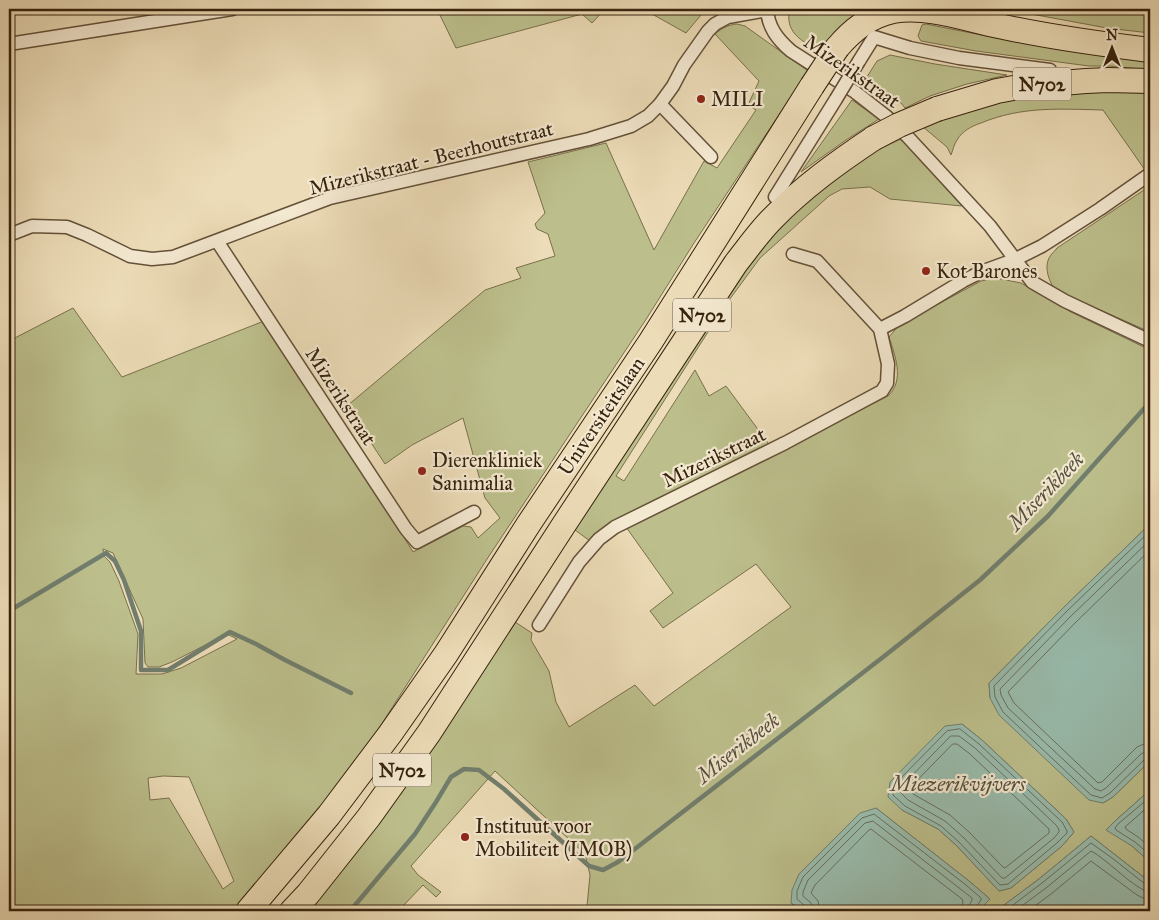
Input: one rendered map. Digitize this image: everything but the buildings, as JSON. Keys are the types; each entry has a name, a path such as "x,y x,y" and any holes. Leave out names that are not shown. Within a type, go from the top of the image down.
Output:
{"highway":[{"name":"N702","path":"906,10 942,14 1050,36 1150,50"},
{"name":"Universiteitslaan","path":"248,911 329,815 390,734 446,654 528,525 651,341 837,48 858,26 874,17 892,11 906,10"},
{"name":"Universiteitslaan","path":"292,911 308,894 369,817 429,733 548,548 736,263 758,234 789,203 831,168 874,138 937,109 970,98 1024,86 1108,80 1150,81"}],"street":[{"path":"9,44 232,9"},
{"name":"Mizerikstraat","path":"660,104 673,86 684,65 715,24 728,17 767,9 769,24 781,43 854,92 894,123 990,226 1032,282 1065,301 1150,341"},
{"path":"775,197 877,32 910,48 959,58 1050,70"},
{"path":"660,104 711,157"},
{"name":"Mizerikstraat - Beerhoutstraat","path":"9,235 32,226 67,228 87,235 130,256 152,259 173,257 330,198 589,139 631,126 648,116 660,104"},
{"path":"880,329 963,281 1042,246 1150,174"},
{"name":"Mizerikstraat","path":"217,241 406,529 417,542 474,512"},
{"name":"Mizerikstraat","path":"539,624 579,562 599,540 615,527 785,443 882,392 887,383 888,364 880,329 817,261 793,254"}],"green space":[{"path":"437,9 605,9 592,23 582,14 456,48"},
{"path":"643,9 706,9 686,33"},
{"path":"790,9 873,9 842,28 827,40 820,50 806,43 792,30 789,24"},
{"path":"1004,9 1150,9 1150,33 1107,28"},
{"path":"734,24 745,26 808,71 489,556 381,725 327,800 251,894 235,911 9,911 9,341 73,308 122,377 264,321 369,481 413,552 463,526 471,527 478,538 500,518 485,498 463,418 412,445 385,464 347,406 485,290 521,278 516,268 555,256 548,234 537,229 535,224 545,213 528,162 606,143 654,250 704,161 717,168 756,110 748,105 759,81 715,34 725,27","holes":["103,549 113,553 143,619 145,663 148,667 159,667 172,662 227,634 237,639 181,668 162,674 136,674 138,634 119,581 110,562 104,556","163,776 189,777 234,881 223,889 169,798 150,800 148,778"]},
{"path":"926,24 1012,41 1150,60 1150,70 1089,66 976,51 921,41 918,36 922,25"},
{"path":"890,55 1007,75 967,84 930,96 905,108 901,103 865,80 877,61"},
{"path":"1150,93 1150,164 1145,170 1103,110 1026,111 996,118 964,131 956,142 951,155 947,147 923,127 1012,99 1045,94"},
{"path":"852,100 879,119 801,172"},
{"path":"901,139 962,206 890,199 870,187 842,189 829,196 760,258 724,307 616,476 624,481 695,370 709,396 726,386 771,447 762,459 888,396 896,383 897,375 896,360 889,337 899,325 981,281 996,278 1021,283 1071,312 1150,350 1150,524 989,683 990,698 1103,803 1113,797 1150,761 1150,790 1115,821 1132,846 1150,862 1150,882 1091,836 1039,879 996,911 978,911 990,899 876,808 791,903 804,911 593,911 587,906 590,875 585,854 495,771 411,866 418,875 441,892 436,897 423,885 401,908 404,911 309,911 390,805 515,622 532,633 531,640 549,671 556,702 569,727 635,685 654,706 791,607 756,564 663,628 650,611 673,593 626,527 590,541 575,530 610,473 765,237 820,186 867,155","holes":["962,724 982,740 1066,819 1074,832 1062,846 1011,888 999,891 956,845 938,829 902,810"]},
{"path":"1150,186 1150,332 1055,290 1049,279 1047,266 1049,258 1057,248"}],"water":[{"name":"Miezerikvijvers","path":"1150,524 1150,761 1113,797 1103,803 1089,800 999,715 990,698 989,683"},
{"name":"Miezerikvijvers","path":"962,724 982,740 1066,819 1074,832 1062,846 1011,888 999,891 956,845 938,829 902,810 888,797 890,782 945,726"},
{"path":"1150,790 1150,862 1132,846 1106,830"},
{"name":"Miezerikvijvers","path":"876,808 990,899 978,911 804,911 791,903 792,890 799,874 860,813"},
{"path":"1091,836 1150,882 1150,911 996,911 1039,879"}],"waterway":[{"name":"Miserikbeek","path":"350,911 415,834 451,777 464,769 479,770 504,789 589,866 603,870 618,862 980,580 1048,516 1150,402"},
{"path":"9,611 106,553 115,561 124,580 141,631 141,670 168,670 230,632 351,693"}],"place":[{"name":"MILI","path":"701,99"},
{"name":"Kot Barones","path":"926,271"},
{"name":"Dierenkliniek Sanimalia","path":"422,471"},
{"name":"Instituut voor Mobiliteit (IMOB)","path":"465,837"}]}
